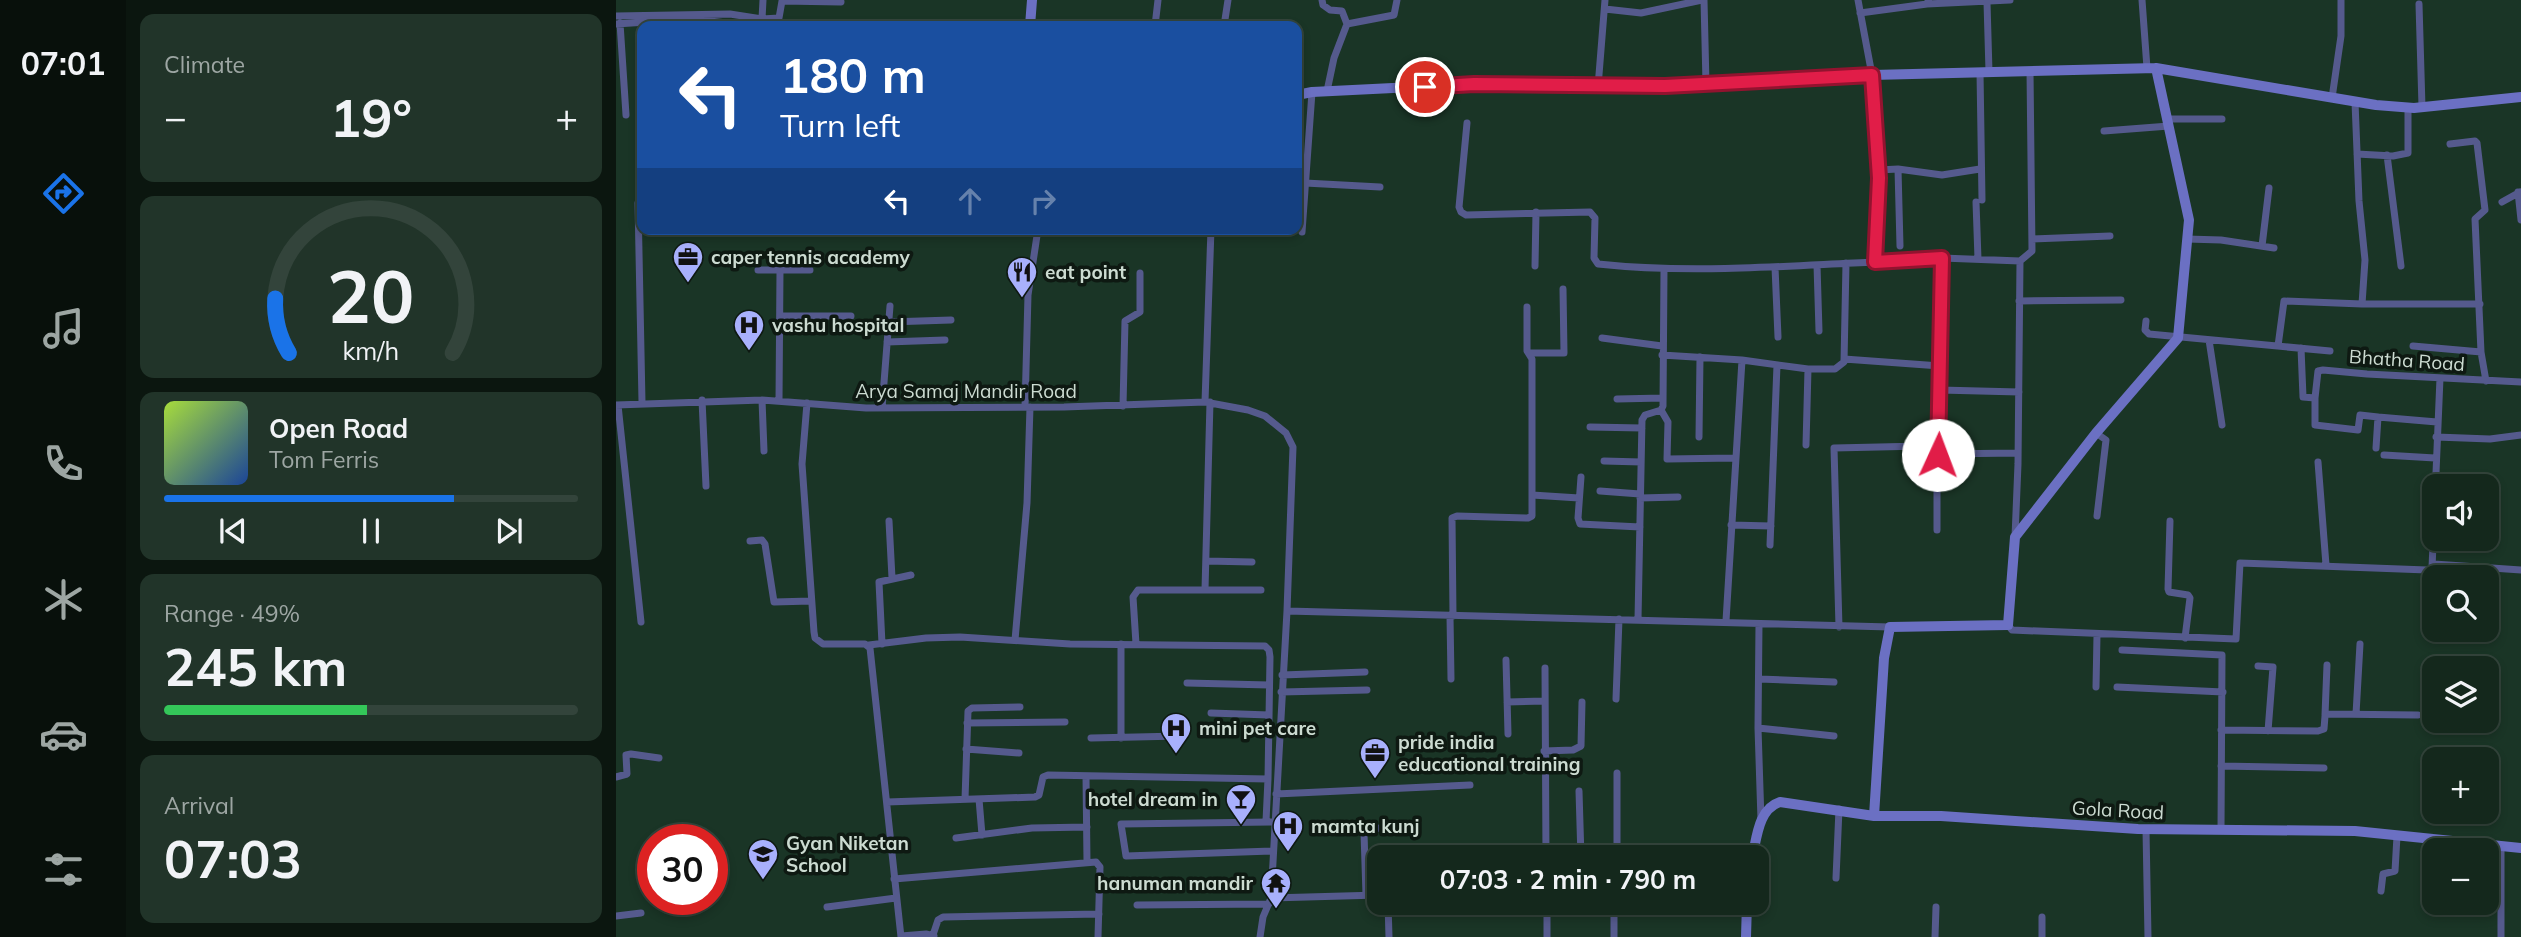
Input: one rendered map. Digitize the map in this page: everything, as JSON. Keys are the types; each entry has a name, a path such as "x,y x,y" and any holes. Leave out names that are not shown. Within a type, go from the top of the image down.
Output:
{"street":[{"path":"762,19 763,0"},
{"path":"1030,21 1032,0"},
{"path":"1156,21 1158,0"},
{"path":"1225,21 1228,0"},
{"path":"1322,0 1322,5 1331,10 1342,11 1347,24 1334,58 1327,91"},
{"path":"1347,24 1394,15 1396,0"},
{"path":"1598,87 1605,4 1641,13 1699,0 1706,84"},
{"path":"1858,0 1872,75 1879,170 1875,262"},
{"path":"1860,13 1928,2 2010,0"},
{"path":"2015,537 2096,433 2178,338 2189,220 2168,123 2152,68 2142,0"},
{"path":"2332,98 2341,36 2341,0"},
{"path":"617,21 730,14 762,19 779,18 782,1 841,2"},
{"path":"1978,259 1987,2"},
{"path":"2419,4 2422,107"},
{"path":"617,21 710,21"},
{"path":"617,21 626,115"},
{"path":"1302,94 1474,84 1598,87 1872,75 2152,68 2408,108 2521,97"},
{"path":"1467,123 1459,207 1461,212 1466,215 1590,212 1595,218 1596,263 1664,270 1942,258 2020,261 2032,251 2030,71"},
{"path":"1302,232 1312,92"},
{"path":"2356,102 2365,260 2362,304"},
{"path":"2357,154 2409,153 2408,108"},
{"path":"2104,131 2222,119"},
{"path":"2450,144 2474,141 2477,143 2485,210 2475,219 2481,352 2486,381"},
{"path":"2388,155 2401,266"},
{"path":"1879,170 1898,169 1942,175 1980,169"},
{"path":"1898,169 1900,246"},
{"path":"1305,183 1380,187"},
{"path":"2262,246 2269,188"},
{"path":"2502,202 2520,192 2521,220"},
{"path":"1535,266 1536,212"},
{"path":"639,235 642,402"},
{"path":"1015,640 1027,503 1027,295 1037,235"},
{"path":"1205,590 1211,235"},
{"path":"2032,239 2110,236"},
{"path":"2187,239 2221,240 2274,248"},
{"path":"1937,530 1942,258"},
{"path":"2020,261 2018,453 2008,625 2012,630 2236,639 2240,564 2427,570 2432,568 2440,377"},
{"path":"1661,355 1742,360 1808,369 1835,369 1844,362 1846,263"},
{"path":"1817,265 1819,331"},
{"path":"1775,267 1778,337"},
{"path":"758,270 810,270"},
{"path":"779,401 780,270"},
{"path":"1664,270 1661,410 1668,422 1667,458 1735,458"},
{"path":"1123,405 1125,321 1140,312 1140,273"},
{"path":"1530,353 1564,353 1563,289"},
{"path":"2019,302 2121,300"},
{"path":"2278,346 2284,301 2480,304"},
{"path":"882,408 890,306"},
{"path":"1451,679 1452,518 1532,516 1527,307"},
{"path":"780,316 851,316"},
{"path":"889,322 951,320"},
{"path":"2146,321 2147,332 2178,338 2330,351"},
{"path":"1602,338 1662,346"},
{"path":"2209,340 2222,425"},
{"path":"887,342 945,341"},
{"path":"2413,346 2481,352"},
{"path":"2301,348 2303,397 2315,398 2315,425 2358,430 2360,415 2437,422"},
{"path":"1699,437 1700,357"},
{"path":"1844,359 1937,367 1941,365"},
{"path":"1726,621 1742,360"},
{"path":"1770,545 1777,365"},
{"path":"1806,445 1808,369"},
{"name":"Bhatha Road","path":"2315,398 2318,373 2321,370 2521,382"},
{"path":"1940,390 2019,392"},
{"path":"1616,399 1663,398"},
{"path":"702,400 706,486"},
{"name":"Arya Samaj Mandir Road","path":"617,405 702,400 762,400 882,408 1207,402 1265,416 1290,438 1293,453 1287,611"},
{"path":"762,400 764,451"},
{"path":"807,403 802,464 811,601 814,632 818,641 833,646 941,638 1070,644 1265,646 1269,650 1268,779 1272,851 1270,901 1263,917 1260,937"},
{"path":"617,405 641,622"},
{"path":"1638,619 1642,428 1644,416 1661,410"},
{"path":"2376,448 2378,417"},
{"path":"1590,428 1642,428"},
{"path":"2096,433 2106,440 2097,516"},
{"path":"2436,437 2490,439 2521,435"},
{"path":"1839,626 1834,448 1923,446"},
{"path":"1938,457 1942,454 2018,453"},
{"path":"2384,455 2435,458"},
{"path":"1604,461 1641,462"},
{"path":"2318,462 2326,565"},
{"path":"1581,477 1578,520 1581,525 1640,527"},
{"path":"1600,491 1678,497"},
{"path":"1532,495 1579,498"},
{"path":"889,521 892,578"},
{"path":"2170,521 2168,589 2169,592 2188,595 2190,598 2185,638"},
{"path":"1731,525 1771,526"},
{"path":"750,541 762,540 765,544 774,602 811,601"},
{"path":"1206,561 1252,562"},
{"path":"2434,564 2521,570"},
{"path":"882,644 879,582 911,575"},
{"path":"1136,644 1133,597 1135,591 1261,590"},
{"path":"1270,822 1276,794 1287,611 1890,627 2008,625"},
{"path":"1616,698 1619,619"},
{"path":"1755,845 1761,821 1759,624"},
{"path":"1874,816 1884,658 1890,627"},
{"path":"2096,687 2097,635"},
{"path":"1121,644 1121,738"},
{"path":"869,645 901,937 934,936 939,920 947,916 1099,914"},
{"path":"2356,714 2360,645"},
{"path":"2122,650 2222,655 2221,830"},
{"path":"1506,660 1508,734"},
{"path":"2221,730 2324,729 2327,665"},
{"path":"2258,666 2273,668 2268,731"},
{"path":"1545,668 1546,845"},
{"path":"1282,675 1365,672"},
{"path":"1759,679 1834,682"},
{"path":"1187,683 1269,685"},
{"path":"2117,687 2223,692"},
{"path":"1281,692 1367,690"},
{"path":"1507,702 1545,701"},
{"path":"1544,751 1580,748 1581,702"},
{"path":"965,799 968,711 972,708 1020,707"},
{"path":"1211,713 1269,715"},
{"path":"2325,715 2418,715"},
{"path":"967,723 1065,722"},
{"path":"1758,727 1834,736"},
{"path":"1091,738 1180,736"},
{"path":"966,749 1018,753"},
{"path":"616,777 626,774 626,755 659,758"},
{"path":"2221,766 2324,768"},
{"path":"1617,773 1617,845"},
{"path":"887,802 1037,796 1044,776 1268,779"},
{"path":"1086,776 1087,862"},
{"path":"1276,794 1470,785"},
{"path":"1579,791 1581,845"},
{"path":"979,799 982,835"},
{"name":"Gola Road","path":"1761,821 1766,810 1780,802 1874,816 1941,816 2146,830 2343,831 2521,848"},
{"path":"1836,878 1839,809"},
{"path":"1270,822 1121,824 1126,856 1272,851"},
{"path":"956,838 1032,828 1087,827"},
{"path":"1137,905 1366,895 1364,833 1369,829 1392,827"},
{"path":"2146,830 2148,937"},
{"path":"2381,891 2384,874 2395,871 2397,836"},
{"path":"2501,846 2501,937"},
{"path":"894,879 1096,862 1100,867 1098,937"},
{"path":"827,907 896,898"},
{"path":"1935,937 1936,907"},
{"path":"616,916 637,913"},
{"path":"1388,915 1389,937"},
{"path":"1547,915 1547,937"},
{"path":"1614,915 1614,937"},
{"path":"1746,937 1747,915"},
{"path":"2042,917 2042,937"}],"place":[{"name":"caper tennis academy","path":"688,284"},
{"name":"eat point","path":"1022,299"},
{"name":"vashu hospital","path":"749,352"},
{"name":"mini pet care","path":"1176,755"},
{"name":"pride india educational training","path":"1375,780"},
{"name":"hotel dream in","path":"1241,826"},
{"name":"mamta kunj","path":"1288,853"},
{"name":"Gyan Niketan School","path":"763,881"},
{"name":"hanuman mandir","path":"1276,910"}],"route":[{"path":"1425,87 1474,84 1665,86 1872,75 1879,178 1875,262 1942,258 1938,455"}]}
